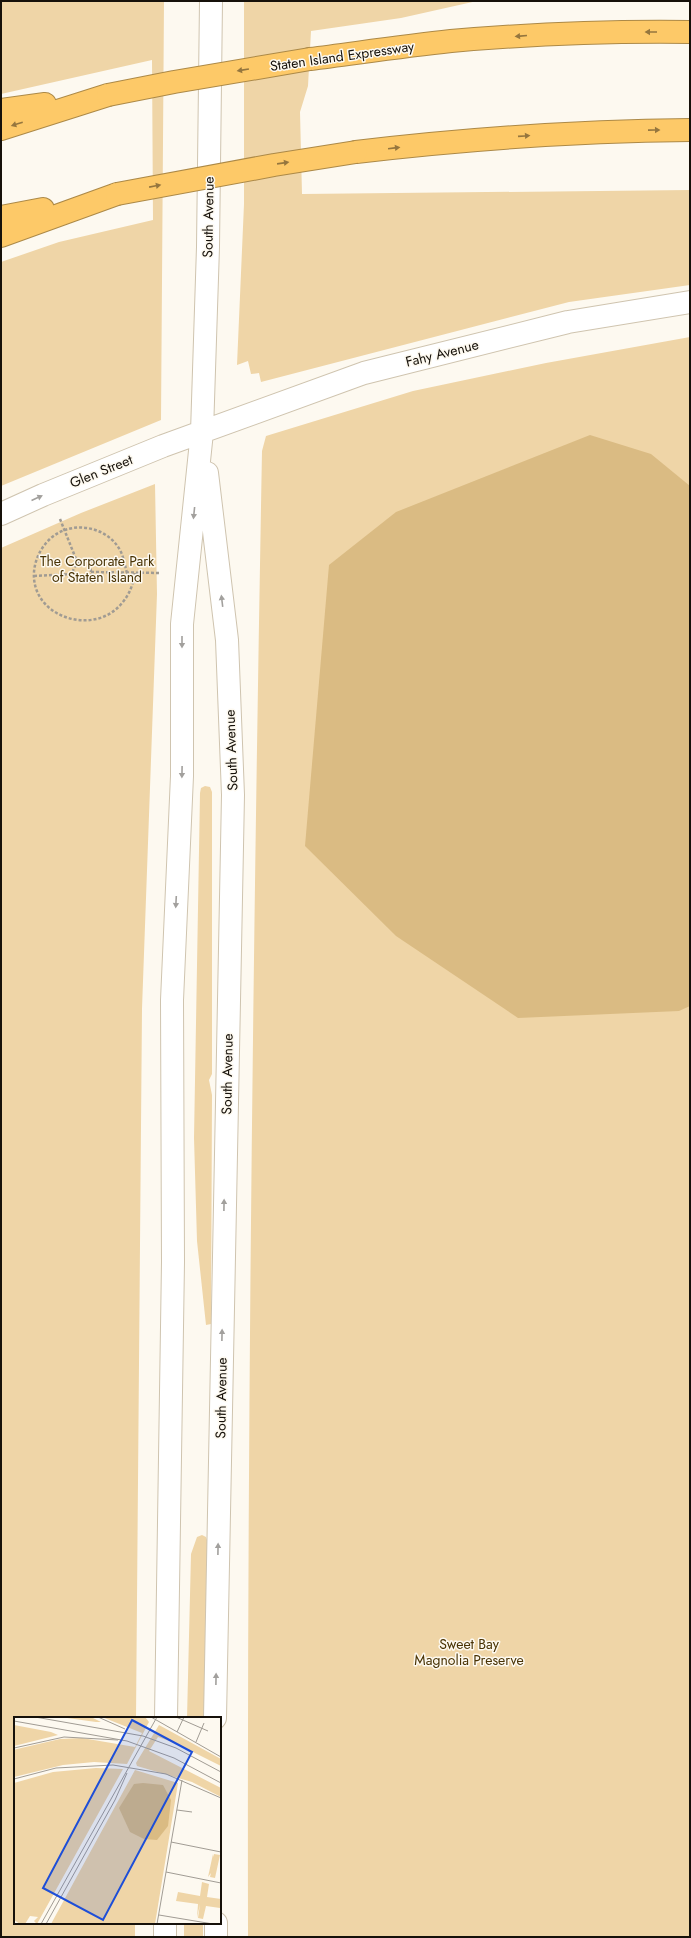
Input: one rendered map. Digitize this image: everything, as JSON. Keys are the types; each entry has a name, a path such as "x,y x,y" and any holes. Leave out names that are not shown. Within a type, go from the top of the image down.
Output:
{"highway":[{"name":"Staten Island Expressway","path":"1,129 108,96 174,82 310,60 451,41 528,35 690,32"},
{"path":"1,110 108,96"},
{"path":"1,217 58,210 117,194 267,166 356,152 424,144 560,133 690,130"},
{"path":"1,236 58,210"}],"street":[{"name":"South Avenue","path":"166,1717 173,1262 172,1000 182,776 182,624 202,432 208,247 211,1"},
{"name":"Fahy Avenue","path":"202,432 364,373 568,322 690,302"},
{"name":"South Avenue","path":"202,432 227,640 233,795 215,1717"},
{"name":"Glen Street","path":"1,514 43,494 202,432"},
{"path":"165,1924 165,1937"},
{"path":"216,1924 216,1937"}],"path":[{"path":"60,519 78,564"},
{"path":"127,573 121,552 112,539 101,531 76,527 64,530 53,537 45,545 35,565 34,576 37,591 44,604 55,613 68,620 83,621 110,614 122,604 129,593 136,573"},
{"path":"78,564 87,564 92,572 89,578 84,581 78,580 73,574 74,568 78,564"},
{"path":"92,572 160,573"},
{"path":"34,576 73,574"}],"green space":[{"path":"1,1 164,1 161,420 1,486 1,262 59,242 153,220 152,60 1,94"},
{"path":"244,1 477,1 401,18 311,31 308,86 300,112 302,194 690,190 690,285 569,302 261,382 259,373 251,374 248,361 237,365 244,204"},
{"name":"Sweet Bay Magnolia Preserve","path":"690,337 690,1937 248,1937 248,1566 253,1008 262,451 266,436 413,391 546,363"},
{"name":"The Corporate Park of Staten Island","path":"155,484 157,594 142,1009 136,1717 14,1717 14,1924 135,1924 135,1937 1,1937 1,548 81,513"},
{"path":"205,786 210,787 212,792 212,1074 209,1080 212,1095 211,1324 206,1325 197,1241 194,1138 200,793 201,788"},
{"path":"202,1535 206,1537 208,1543 205,1717 187,1717 191,1554 197,1537"},
{"path":"184,1924 203,1924 203,1937 184,1937"}],"shaded area":[{"path":"590,435 651,454 690,486 690,1006 679,1011 518,1018 396,936 305,846 329,565 396,512"}]}
